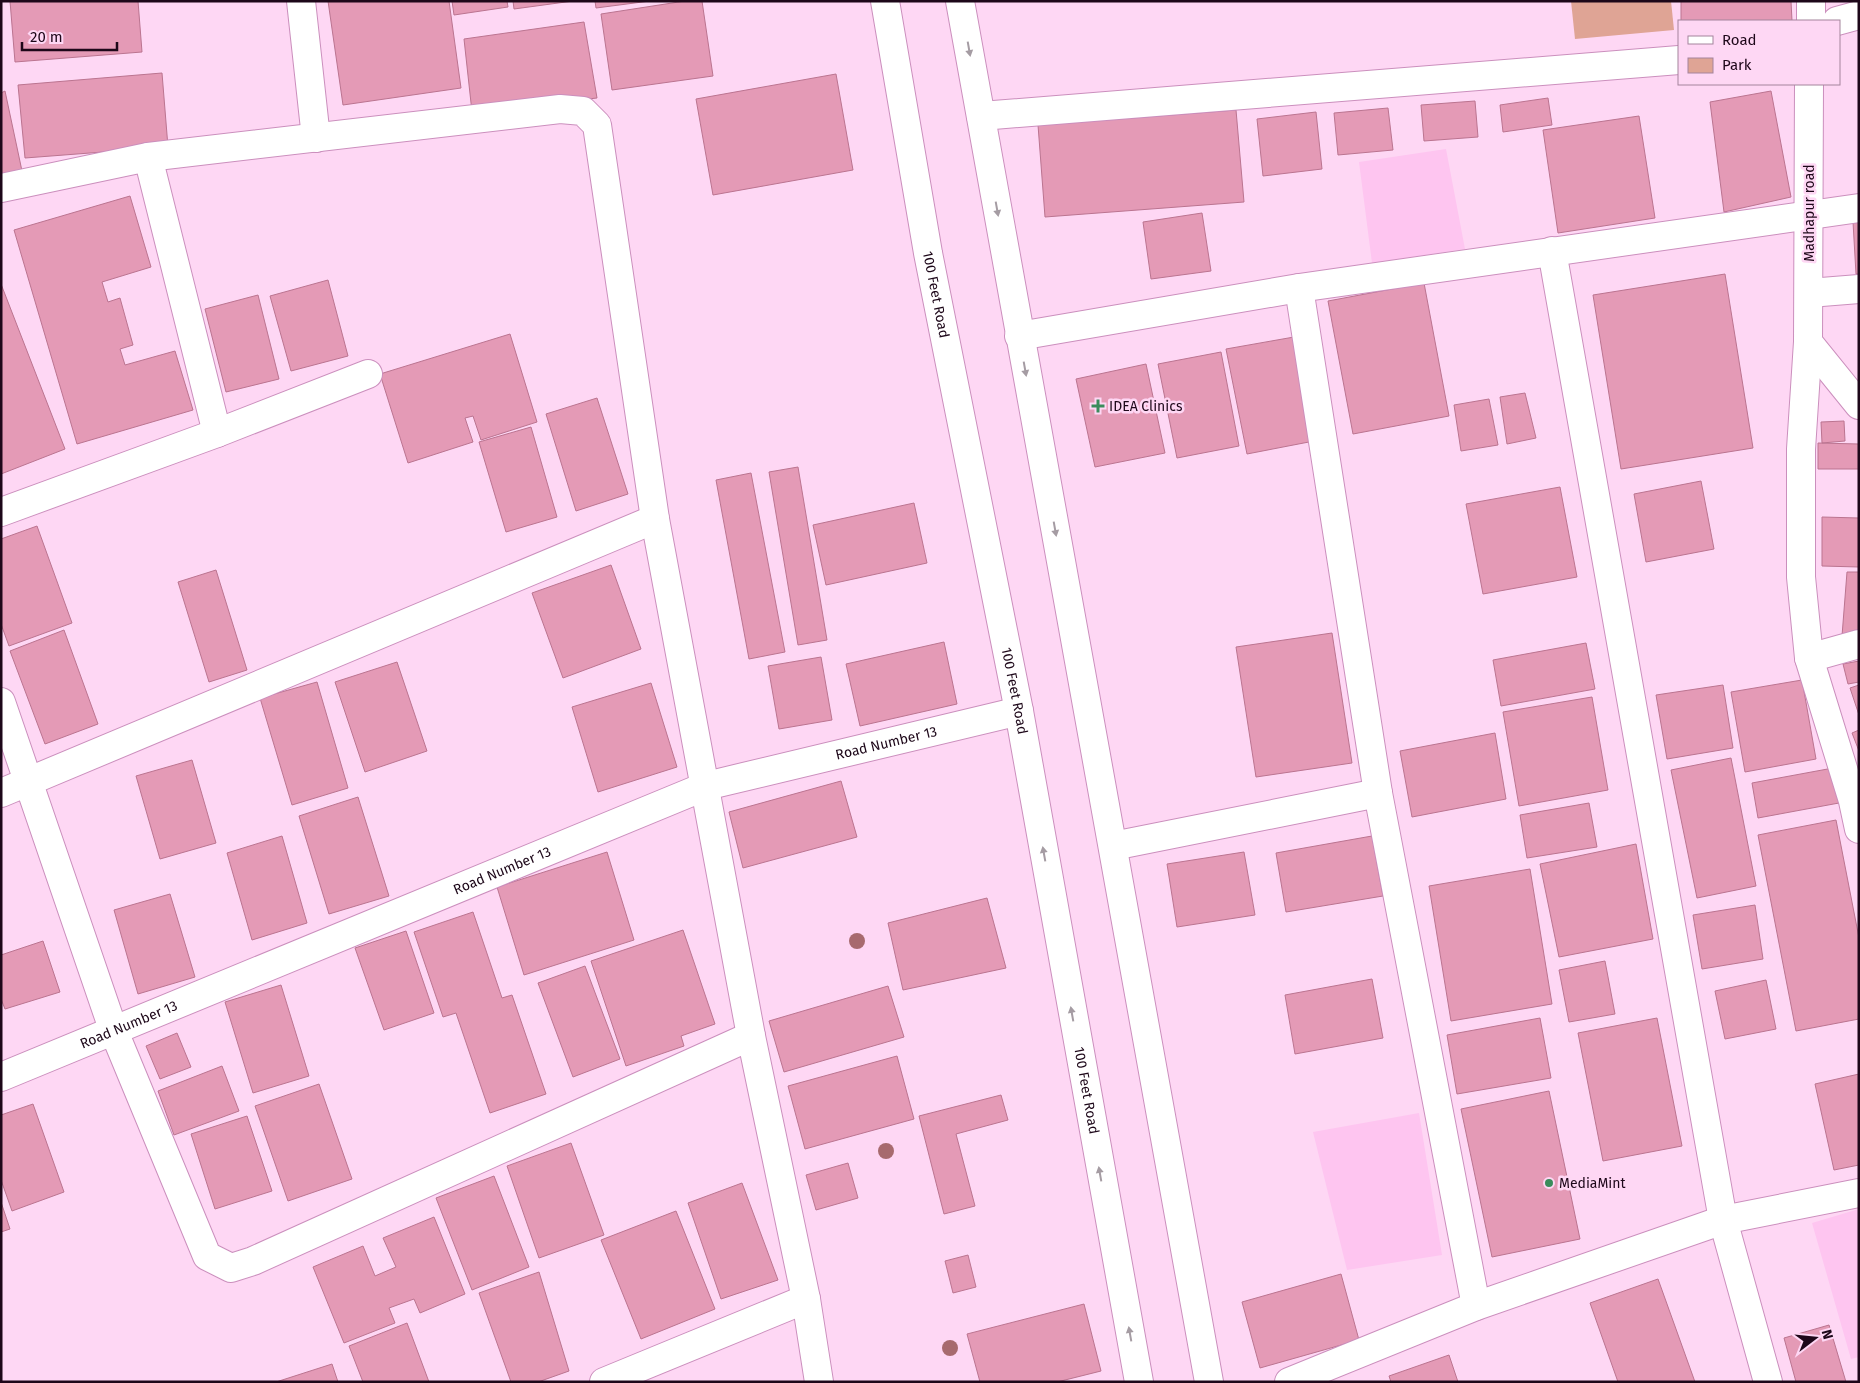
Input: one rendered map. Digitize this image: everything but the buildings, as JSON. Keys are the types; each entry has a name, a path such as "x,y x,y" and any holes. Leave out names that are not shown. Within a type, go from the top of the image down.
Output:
{"street":[{"path":"301,1 316,138"},
{"name":"100 Feet Road","path":"885,1 928,253 1019,711 1139,1382"},
{"path":"960,1 1209,1382"},
{"path":"1811,1 1811,20"},
{"path":"1840,20 1859,15"},
{"path":"981,116 1678,60"},
{"name":"Madhapur road","path":"1809,85 1809,293 1808,342 1801,449 1801,576 1809,658 1856,800 1859,829"},
{"path":"1,188 148,157 560,109 583,111 597,125 656,519 751,1036 806,1299 819,1382"},
{"path":"148,157 217,433"},
{"path":"1019,336 1299,288 1859,208"},
{"path":"1552,251 1723,1220 1768,1382"},
{"path":"1299,288 1378,793 1476,1306"},
{"path":"1809,293 1859,289"},
{"path":"1808,342 1859,404"},
{"path":"1,512 217,433 368,374"},
{"path":"1,793 656,519"},
{"path":"1809,658 1859,644"},
{"path":"1,702 113,1029 207,1256 231,1268 253,1261 751,1036"},
{"name":"Road Number 13","path":"1,1077 113,1029 706,786 1019,711"},
{"path":"1113,846 1378,793"},
{"path":"1290,1382 1476,1306 1723,1220 1859,1193"},
{"path":"604,1382 806,1299"}],"shaded area":[{"path":"1446,149 1465,249 1372,263 1359,162"},
{"path":"1419,1113 1442,1255 1347,1270 1313,1132"},
{"path":"1859,1209 1859,1357 1851,1359 1812,1223"}],"green space":[{"path":"1571,1 1671,1 1674,30 1575,39"}],"place":[{"name":"IDEA Clinics","path":"1098,406"},
{"name":"MediaMint","path":"1549,1183"}]}
